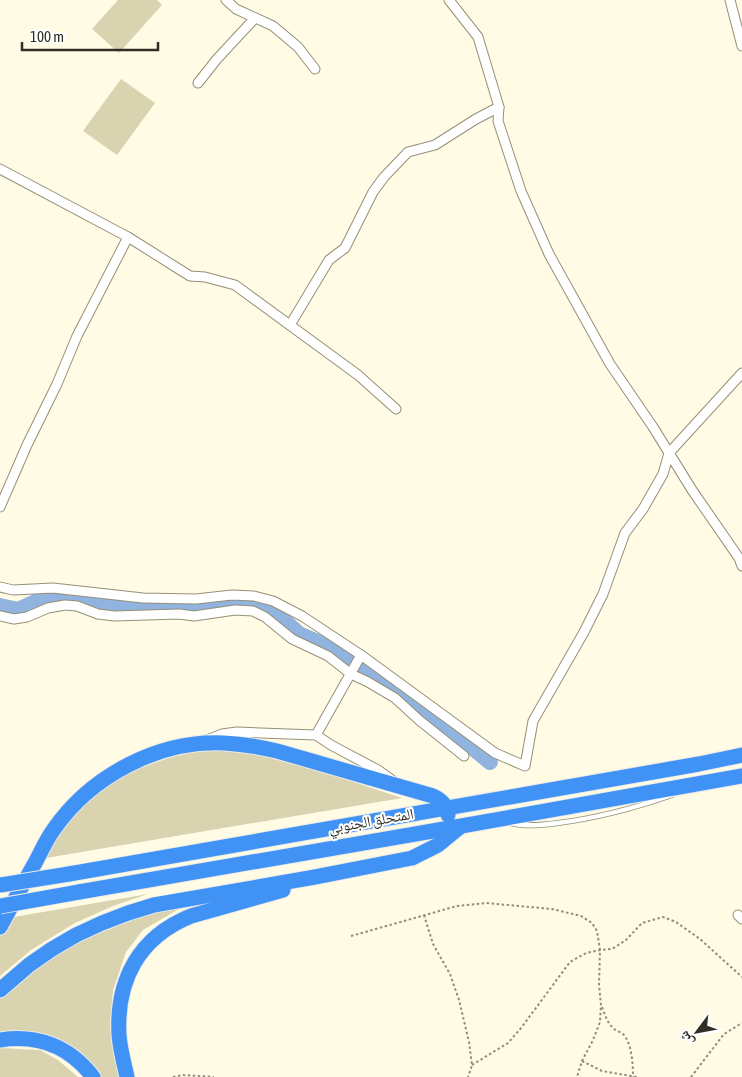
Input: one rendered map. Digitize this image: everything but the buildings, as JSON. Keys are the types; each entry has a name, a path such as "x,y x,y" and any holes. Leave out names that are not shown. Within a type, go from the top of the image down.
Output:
{"highway":[{"path":"0,927 53,830 68,811 85,794 117,771 153,754 172,748 223,743 254,746 277,751 433,796 446,808 455,827 438,845 412,858 154,905 128,913 76,935 52,949 29,965 0,990"},
{"name":"المتحلق الجنوبي","path":"0,885 742,755"},
{"name":"المتحلق الجنوبي","path":"0,906 742,776"},
{"path":"127,1077 119,1037 119,1011 124,986 134,962 144,948 168,927 191,916 276,893 315,877"},
{"path":"0,1040 13,1038 31,1039 49,1044 65,1051 81,1063 93,1077"}],"street":[{"path":"226,0 236,9 273,26 298,47 315,69"},
{"path":"448,0 478,37 499,107 498,121 521,191 549,254 610,364 739,558 742,566"},
{"path":"730,0 741,41"},
{"path":"198,83 217,58 255,18"},
{"path":"290,324 329,260 345,248 373,192 384,177 408,152 435,145 499,107"},
{"path":"0,169 128,237 190,276 205,277 235,285 358,375 396,409"},
{"path":"0,507 77,336 128,237"},
{"path":"0,587 13,590 53,588 143,598 196,599 232,595 254,596 273,601 302,616 361,655 495,753 525,766 533,720 584,632 603,594 625,533 643,509 663,474 669,453 742,372"},
{"path":"0,616 14,619 27,618 48,608 65,605 77,606 98,614 114,616 161,614 194,616 235,610 253,611 265,617 292,639 328,656 351,674 395,698 464,756"},
{"path":"316,735 361,655"},
{"path":"201,744 215,737 237,732 316,735 378,770 400,787"}],"path":[{"path":"351,936 457,906 486,902 552,908 581,916 592,923 597,932 600,950 599,985 601,1005 600,1022 582,1061 577,1077"},
{"path":"424,915 433,944 450,974 459,1000 472,1064 468,1077"},
{"path":"472,1064 508,1043 570,962 586,953 612,949 626,940 642,923 663,917 676,922 700,939 742,977"},
{"path":"582,1061 602,1071 634,1077 628,1041 623,1034 614,1030 608,1022 601,1005"},
{"path":"691,1077 724,1034 742,1023"},
{"path":"173,1077 182,1075 214,1077"}],"shaded area":[{"path":"118,0 157,0 162,5 119,53 92,29"},
{"path":"121,79 155,103 117,155 83,131"},
{"path":"200,751 251,753 321,771 402,798 40,859 65,823 95,794 127,773 171,757"},
{"path":"148,894 113,906 75,923 31,950 0,976 0,934 8,918"},
{"path":"213,897 179,909 143,930 126,952 113,990 110,1027 119,1077 100,1077 45,1035 22,1031 0,1032 0,998 44,961 124,917"},
{"path":"0,1048 40,1050 58,1060 78,1077 0,1077"}],"waterway":[{"path":"0,606 18,610 42,599 66,595 85,598 109,608 146,606 178,609 202,608 229,603 258,605 282,619 299,634 329,647 405,693 425,713 466,742 490,762"}]}
